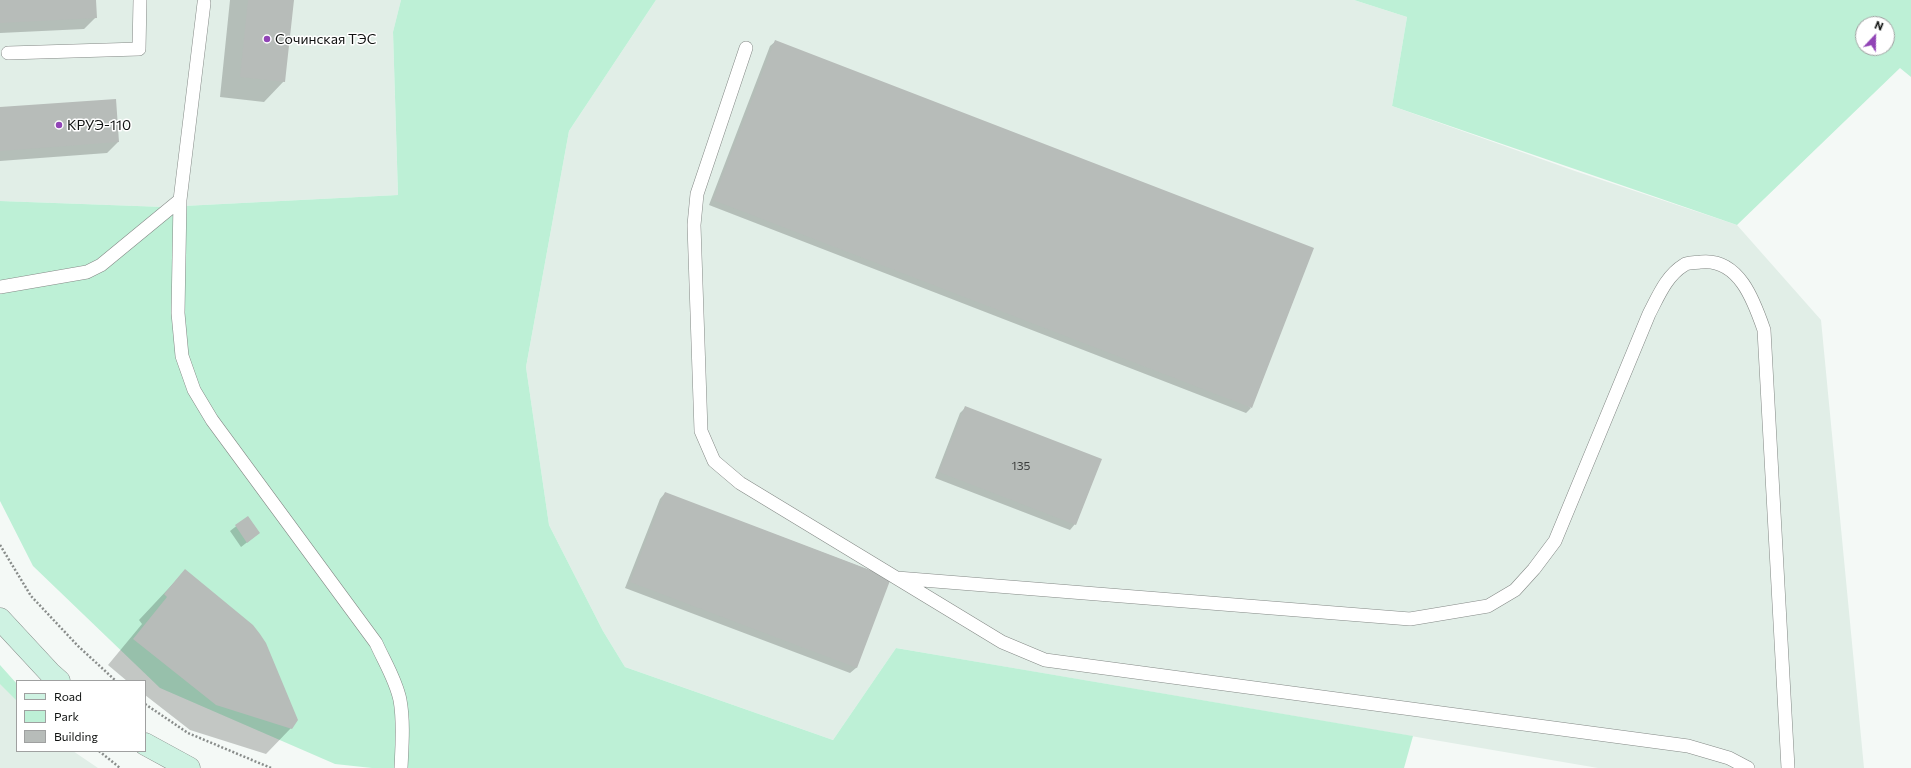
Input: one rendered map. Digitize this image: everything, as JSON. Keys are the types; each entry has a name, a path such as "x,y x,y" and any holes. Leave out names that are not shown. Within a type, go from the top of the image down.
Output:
{"main road":[{"path":"0,619 58,680"},
{"path":"146,745 189,768"}],"lane":[{"path":"8,53 139,49 140,0"},
{"path":"204,3 180,200 178,313 182,356 194,390 212,420 376,643 400,699 402,728 401,768"},
{"path":"746,48 697,194 694,225 700,432 714,461 740,483 1002,642 1045,660 1688,746 1729,758 1748,768"},
{"path":"0,288 87,272 101,265 180,200"},
{"path":"897,578 1410,619 1488,606 1515,590 1555,541 1649,314 1665,283 1684,264 1712,261 1737,274 1754,301 1764,330 1788,768"}],"path":[{"path":"0,545 31,596 78,646 115,680"},
{"path":"146,705 188,733 271,768"},
{"path":"99,752 120,768"}],"shaded area":[{"name":"Сочинская ТЭС","path":"0,0 401,0 393,32 398,195 164,207 0,201"},
{"path":"656,0 1354,0 1407,17 1392,106 1575,171 1737,225 1821,320 1864,768 1598,768 896,648 833,740 625,667 603,631 549,525 526,367 569,131"},
{"path":"0,673 16,690 16,752 74,752 98,768 0,768"}],"green space":[{"path":"401,0 656,0 569,131 526,367 549,525 603,631 625,667 833,740 896,648 1413,736 1404,768 372,768 335,764 160,688 33,566 0,501 0,201 164,207 398,195 393,32"},
{"path":"1354,0 1911,0 1911,77 1900,68 1737,225 1392,106 1407,17"},
{"path":"0,665 16,683 16,700 0,684"}],"building":[{"path":"0,0 96,0 97,18 0,23"},
{"name":"Сочинская ТЭС","path":"248,0 294,0 285,82 240,77"},
{"path":"775,40 1314,248 1252,408 713,200"},
{"name":"КРУЭ-110","path":"116,99 119,142 0,151 0,107"},
{"path":"965,406 1102,459 1076,525 939,472"},
{"path":"665,492 891,578 857,668 630,582"},
{"path":"248,516 260,533 247,543 235,525"},
{"path":"185,569 253,625 260,634 266,643 298,720 292,729 216,705 133,639 167,597 164,594"}],"place":[{"name":"Сочинская ТЭС","path":"267,39"},
{"name":"КРУЭ-110","path":"59,125"}]}
